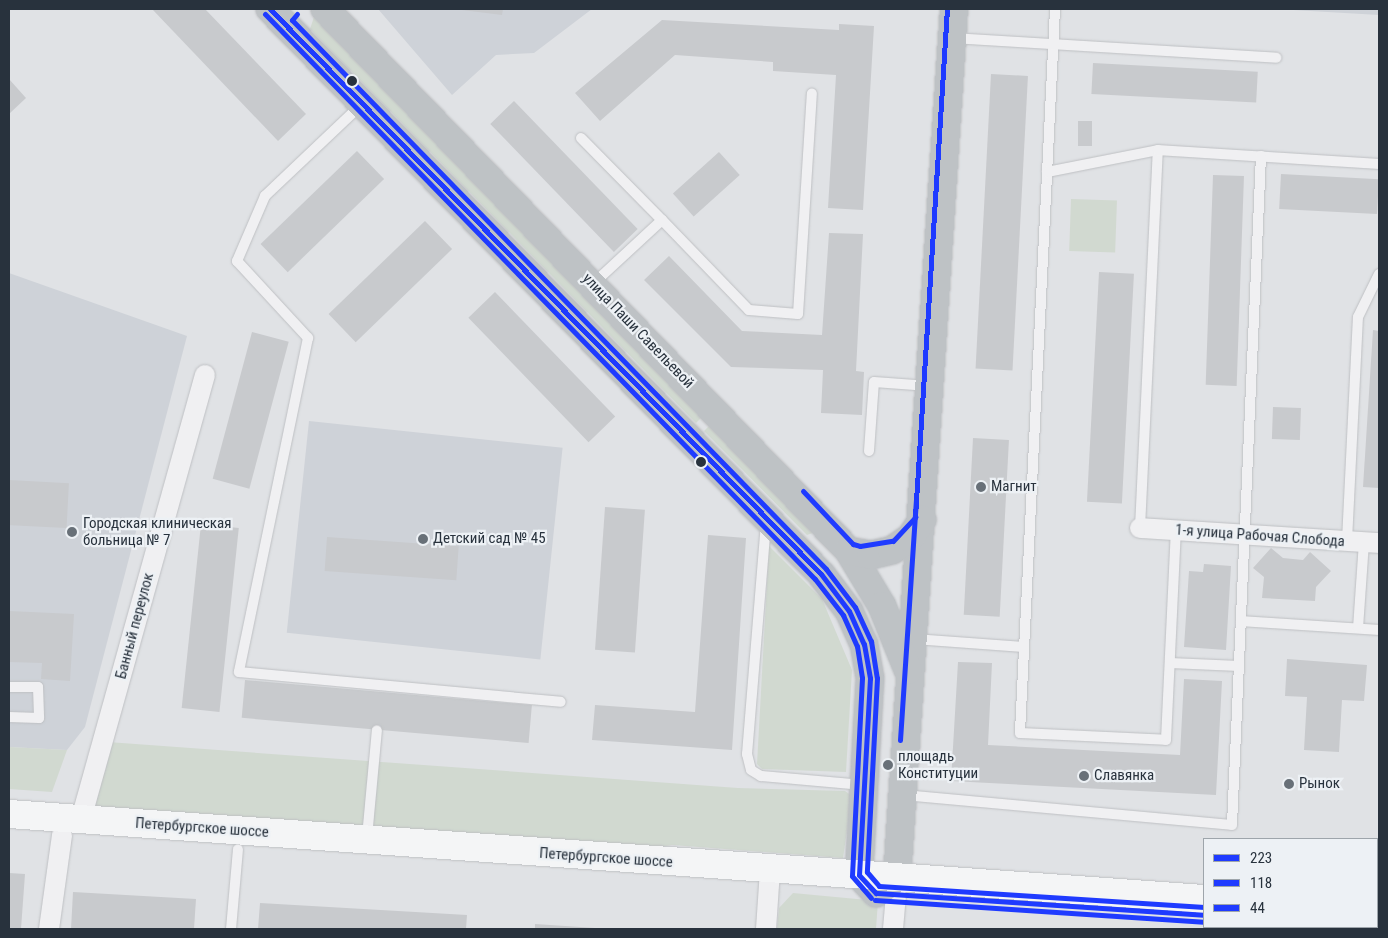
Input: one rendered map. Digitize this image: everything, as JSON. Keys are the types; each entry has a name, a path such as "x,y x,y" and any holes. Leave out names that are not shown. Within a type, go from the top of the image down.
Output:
{"main road":[{"name":"улица Паши Савельевой","path":"325,9 593,284 849,551 879,600 911,681"},
{"name":"улица Паши Савельевой","path":"882,885 903,795 954,9"},
{"path":"281,12 363,103 766,518 845,605 861,636 870,670 864,785 882,885"},
{"path":"849,551 871,555 892,550 910,538 922,520"},
{"path":"845,605 879,600 903,584 920,556"},
{"name":"Петербургское шоссе","path":"9,814 72,827 238,849 882,885 1203,899"},
{"name":"Петербургское шоссе","path":"9,831 72,827 366,841 770,878"},
{"name":"Петербургское шоссе","path":"882,885 1203,915"}],"street":[{"name":"Банный переулок","path":"49,929 72,827 204,375"},
{"name":"1-я улица Рабочая Слобода","path":"1140,528 1363,542"},
{"path":"766,929 770,878"},
{"path":"882,885 893,929"}],"lane":[{"path":"1055,9 1020,733 1166,740 1176,530"},
{"path":"952,38 1276,58"},
{"path":"581,138 749,310 798,314 812,93"},
{"path":"363,103 265,196 237,260 308,338 238,672 381,689 561,702"},
{"path":"1047,172 1158,150 1379,164"},
{"path":"1140,528 1158,150"},
{"path":"903,795 1232,825 1261,156"},
{"path":"593,284 662,220"},
{"path":"1358,628 1363,542 1358,318 1379,274"},
{"path":"869,451 874,382 930,386"},
{"path":"766,518 747,754 751,770 761,776 864,785"},
{"path":"1241,621 1379,630"},
{"path":"914,639 1024,647"},
{"path":"1170,664 1239,666"},
{"path":"9,687 38,687 39,718 9,717"},
{"path":"366,841 377,730"},
{"path":"231,929 238,849"}],"shaded area":[{"path":"378,9 592,9 534,53 496,55 452,95"},
{"path":"1276,9 1379,9 1379,15"},
{"path":"314,17 707,412 696,423 310,29"},
{"path":"1071,199 1117,201 1115,253 1069,251"},
{"name":"Городская клиническая больница № 7","path":"9,273 187,336 85,727 67,750 9,747"},
{"path":"715,420 818,531 807,535 704,431"},
{"name":"Детский сад № 45","path":"309,421 563,448 540,659 287,633"},
{"path":"769,546 822,599 852,670 846,772 762,769 757,764"},
{"path":"108,742 738,788 845,791 852,796 843,858 672,845 649,849 95,806"},
{"path":"9,747 67,750 52,792 9,789"},
{"path":"793,893 878,901 876,929 777,929 779,908"}],"building":[{"path":"152,9 205,9 306,114 278,141"},
{"path":"454,9 503,9 502,15"},
{"path":"662,20 839,30 839,24 874,26 863,210 828,208 836,75 773,71 773,62 675,55 600,121 575,93"},
{"path":"1093,63 1258,72 1256,103 1091,94"},
{"path":"991,74 1028,76 1013,371 976,369"},
{"path":"9,79 26,98 9,114"},
{"path":"514,101 638,229 614,252 490,124"},
{"path":"1078,121 1092,121 1092,146 1078,146"},
{"path":"357,151 384,179 288,272 261,244"},
{"path":"719,152 740,175 694,217 673,193"},
{"path":"1281,174 1379,179 1377,214 1279,209"},
{"path":"1213,175 1244,176 1237,386 1206,385"},
{"path":"425,221 452,249 356,342 329,314"},
{"path":"829,233 863,234 856,371 864,372 862,415 821,413 823,370 731,367 644,280 669,256 742,331 822,335"},
{"path":"1099,272 1134,274 1122,504 1087,502"},
{"path":"495,292 615,416 589,442 468,318"},
{"path":"1373,330 1379,331 1379,488 1363,487"},
{"path":"252,332 289,342 249,489 213,479"},
{"path":"1273,407 1301,408 1300,440 1272,439"},
{"path":"973,438 1009,440 1000,617 964,615"},
{"path":"9,480 69,483 67,528 9,525"},
{"path":"605,507 645,510 635,652 595,650"},
{"path":"201,524 239,528 219,712 182,708"},
{"path":"708,535 746,538 732,750 592,740 595,705 695,712"},
{"path":"327,537 459,546 456,580 325,571"},
{"path":"1271,548 1283,558 1303,560 1310,552 1331,571 1316,587 1315,601 1262,598 1264,577 1253,568"},
{"path":"1204,564 1231,566 1226,650 1184,647 1189,571 1203,572"},
{"path":"9,611 74,614 70,681 41,679 42,663 9,662"},
{"path":"1287,659 1367,665 1364,701 1342,700 1339,752 1304,750 1307,697 1285,696"},
{"path":"958,662 992,663 988,745 1180,755 1184,679 1222,681 1216,795 951,781"},
{"path":"245,680 532,705 529,743 242,718"},
{"path":"9,873 25,874 21,929 9,929"},
{"path":"73,892 196,899 194,929 71,929"},
{"path":"260,903 467,915 466,929 258,929"},
{"path":"535,924 595,928 595,929 535,929"}],"transit line":[{"name":"223","path":"270,9 821,574 849,611 864,644 870,678 859,875 876,893"},
{"name":"44","path":"803,491 853,544 860,546 893,541 915,517 947,9"},
{"name":"118","path":"265,14 815,579 843,615 857,646 862,678 852,876 871,898"},
{"name":"44","path":"297,14 292,20 826,569 855,607 871,641 877,678 867,872 879,886 1203,907"},
{"name":"44","path":"900,740 916,500"},
{"name":"223","path":"876,893 1203,915"},
{"name":"118","path":"875,900 1203,922"}],"place":[{"name":"Магнит","path":"981,487"},
{"name":"Городская клиническая больница № 7","path":"72,532"},
{"name":"Детский сад № 45","path":"423,539"},
{"name":"площадь Конституции","path":"888,765"},
{"name":"Славянка","path":"1084,776"},
{"name":"Рынок","path":"1289,784"}]}
